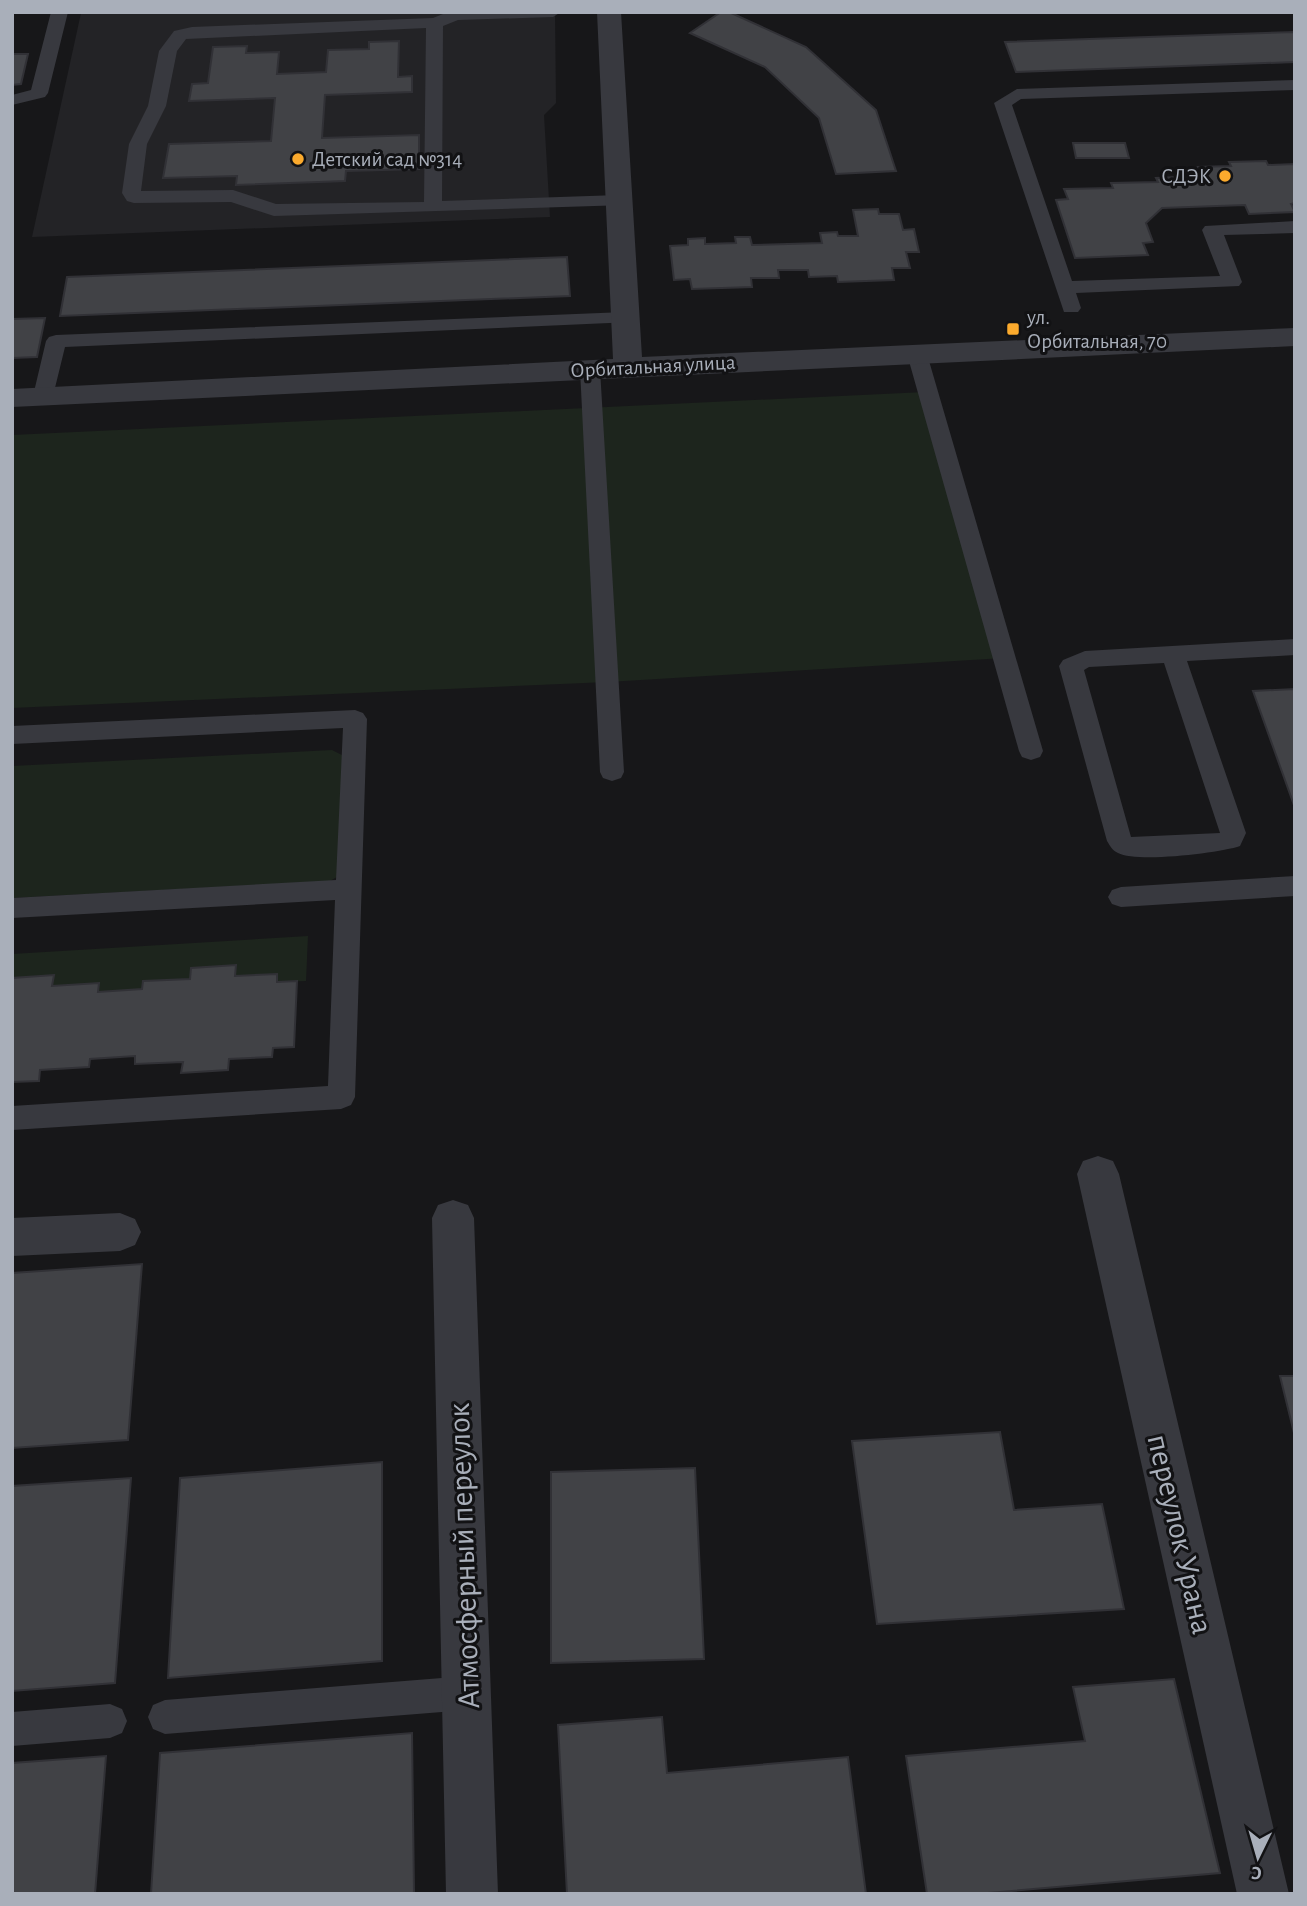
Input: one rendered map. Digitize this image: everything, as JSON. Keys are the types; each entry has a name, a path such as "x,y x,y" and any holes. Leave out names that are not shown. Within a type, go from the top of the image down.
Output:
{"street":[{"path":"609,12 628,366"},
{"name":"Орбитальная улица","path":"12,398 628,366 1295,337"},
{"name":"переулок Урана","path":"1098,1174 1264,1894"},
{"name":"Атмосферный переулок","path":"453,1218 472,1894"},
{"path":"12,1237 120,1231"}],"lane":[{"path":"12,100 39,93 60,12"},
{"path":"553,12 456,15 435,23 192,32 180,35 168,51 157,106 138,144 131,193 140,198 233,196 274,210 287,211 619,201"},
{"path":"433,206 435,23"},
{"path":"1071,308 1003,103 1017,94 1295,85"},
{"path":"1064,287 1232,282 1212,230 1295,227"},
{"path":"43,396 56,341 625,318"},
{"path":"917,354 1031,751"},
{"path":"590,369 612,772"},
{"path":"1173,654 1233,833 1231,839 1223,842 1135,848 1125,846 1120,841 1071,666 1085,659 1295,647"},
{"path":"12,735 355,719 341,1097 12,1118"},
{"path":"1121,897 1295,886"},
{"path":"12,908 349,889"},
{"path":"165,1717 467,1693"},
{"path":"12,1729 110,1721"}],"shaded area":[{"name":"Детский сад №314","path":"555,12 556,103 544,115 550,217 32,237 81,13"},
{"path":"925,392 1004,658 608,682 12,708 12,435"},
{"path":"332,750 344,756 347,871 330,881 12,898 12,766"},
{"path":"308,936 306,981 277,982 276,974 235,976 235,965 191,968 190,979 143,981 142,989 98,992 52,986 53,975 12,978 12,954"}],"building":[{"path":"721,12 729,12 806,47 876,110 896,171 836,174 819,118 765,67 690,33"},
{"path":"1295,32 1295,62 1016,72 1005,42"},
{"path":"399,41 398,77 412,76 412,92 325,95 322,138 419,135 419,169 346,171 345,181 236,185 237,176 163,178 169,144 271,141 275,98 189,101 192,84 208,83 213,47 247,46 246,53 279,52 277,74 326,72 328,50 369,49 369,42"},
{"path":"12,54 28,54 21,84 12,85"},
{"path":"1073,143 1125,143 1129,158 1076,158"},
{"path":"1266,161 1268,165 1295,164 1295,203 1291,204 1295,212 1249,214 1245,205 1162,208 1146,223 1153,242 1143,243 1148,255 1075,258 1056,200 1068,199 1064,189 1113,188 1111,183 1158,182 1156,178 1202,176 1198,167 1231,166 1229,162"},
{"path":"878,209 879,214 899,214 903,230 914,229 919,252 906,252 910,268 892,268 894,280 838,282 837,276 809,277 808,270 778,270 779,278 751,278 752,287 692,289 690,279 674,280 670,246 688,245 688,239 705,238 705,244 736,243 735,237 750,237 752,245 822,243 820,233 837,232 838,236 858,236 853,210"},
{"path":"567,257 570,296 60,316 67,277"},
{"path":"45,318 37,357 12,358 12,319"},
{"path":"1295,689 1295,808 1253,691"},
{"path":"236,965 235,976 277,974 277,982 297,981 294,1047 273,1048 272,1057 229,1059 228,1070 181,1073 183,1062 135,1064 135,1056 90,1059 89,1067 40,1070 39,1081 12,1082 12,978 54,975 52,986 99,983 98,992 142,989 143,981 190,979 191,968"},
{"path":"142,1264 128,1440 12,1448 12,1273"},
{"path":"1280,1376 1295,1376 1295,1437"},
{"path":"1000,1432 1014,1510 1102,1504 1124,1609 877,1624 852,1441"},
{"path":"382,1462 382,1661 168,1678 180,1478"},
{"path":"695,1468 704,1659 551,1663 551,1472"},
{"path":"131,1478 115,1683 12,1691 12,1486"},
{"path":"1174,1679 1220,1873 976,1894 927,1894 906,1756 1085,1741 1073,1687"},
{"path":"662,1717 667,1773 848,1757 866,1894 567,1894 558,1725"},
{"path":"412,1733 414,1894 151,1894 160,1753"},
{"path":"106,1756 95,1894 12,1894 12,1763"}],"place":[{"name":"Детский сад №314","path":"298,159"},
{"name":"СДЭК","path":"1225,176"},
{"name":"ул. Орбитальная, 70","path":"1013,329"}]}
